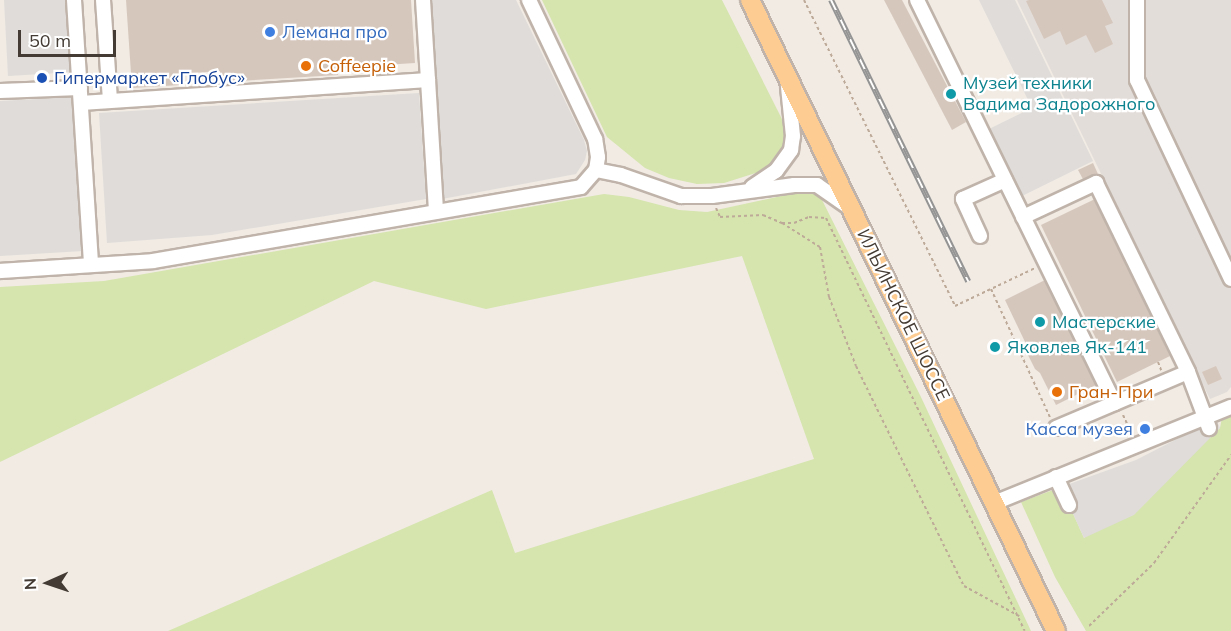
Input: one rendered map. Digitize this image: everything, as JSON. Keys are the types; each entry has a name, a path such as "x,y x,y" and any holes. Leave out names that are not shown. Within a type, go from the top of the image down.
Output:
{"main road":[{"name":"ИЛЬИНСКОЕ ШОССЕ","path":"750,0 1056,631"}],"street":[{"path":"74,0 91,264"},
{"path":"103,0 110,101"},
{"path":"423,0 436,212"},
{"path":"0,271 153,261 580,187 591,179 596,170 598,157 595,139 529,0"},
{"path":"917,0 1116,402"},
{"path":"1137,0 1137,80 1231,279"},
{"path":"742,192 776,171 790,150 793,136 792,109 787,76"},
{"path":"81,104 428,80"},
{"path":"0,91 80,88"},
{"path":"596,170 621,175 681,196 712,196 794,185 817,185 850,207"},
{"path":"980,236 963,199 1005,180"},
{"path":"1023,217 1096,183 1188,372 1207,423"},
{"path":"1056,428 1188,372"},
{"path":"994,503 1136,444 1207,423 1231,407"},
{"path":"1056,477 1069,505"}],"path":[{"path":"804,0 956,306 1045,262"},
{"path":"712,196 720,217 763,215 782,223 820,247 829,297 856,366 964,586 1019,616"},
{"path":"782,223 794,223 809,217 826,218 1025,631"},
{"path":"991,289 1056,428"},
{"path":"1116,402 1136,444"},
{"path":"1089,626 1154,563 1231,455"}],"shaded area":[{"path":"4,0 70,0 74,72 8,76"},
{"path":"431,0 516,0 584,140 587,151 585,160 576,174 442,199"},
{"path":"979,0 1015,0 1093,161 1022,196 989,129 1032,108"},
{"path":"1017,0 1231,0 1231,387 1227,392 1210,399"},
{"path":"419,93 426,199 212,235 107,243 99,113"},
{"path":"74,97 83,251 0,256 0,101"},
{"path":"1216,419 1220,428 1134,515 1084,538 1061,487 1136,460"}],"green space":[{"path":"542,0 722,0 786,127 783,149 774,162 762,171 724,183 697,184 669,178 645,168 607,137"},
{"path":"795,193 819,194 920,395 1031,631 168,631 492,490 515,553 814,459 742,256 486,309 374,281 0,462 0,287 104,281 604,194 629,197 679,210 707,212"},
{"path":"1231,413 1231,631 1086,631 1055,577 1021,502 1061,487 1084,538 1220,428 1222,417"}],"building":[{"name":"Лемана про","path":"126,0 411,0 415,63 337,68 338,75 221,82 220,71 179,74 180,85 132,88"},
{"path":"884,0 902,0 966,122 952,130"},
{"path":"1102,0 1113,23 1105,26 1113,44 1095,53 1086,35 1066,45 1060,31 1044,39 1026,1"},
{"path":"1093,163 1098,174 1084,181 1078,170"},
{"path":"1095,199 1170,356 1117,382 1041,225"},
{"name":"Мастерские","path":"1045,280 1096,385 1056,405 1026,351 1026,344 1005,300"},
{"path":"1216,366 1222,379 1208,385 1202,372"}],"railway":[{"path":"831,0 968,281"}],"place":[{"name":"Лемана про","path":"270,32"},
{"name":"Coffeepie","path":"306,66"},
{"name":"Гипермаркет «Глобус»","path":"42,78"},
{"name":"Музей техники Вадима Задорожного","path":"951,94"},
{"name":"Мастерские","path":"1040,322"},
{"name":"Яковлев Як-141","path":"995,347"},
{"name":"Гран-При","path":"1057,392"},
{"name":"Касса музея","path":"1145,429"}]}
